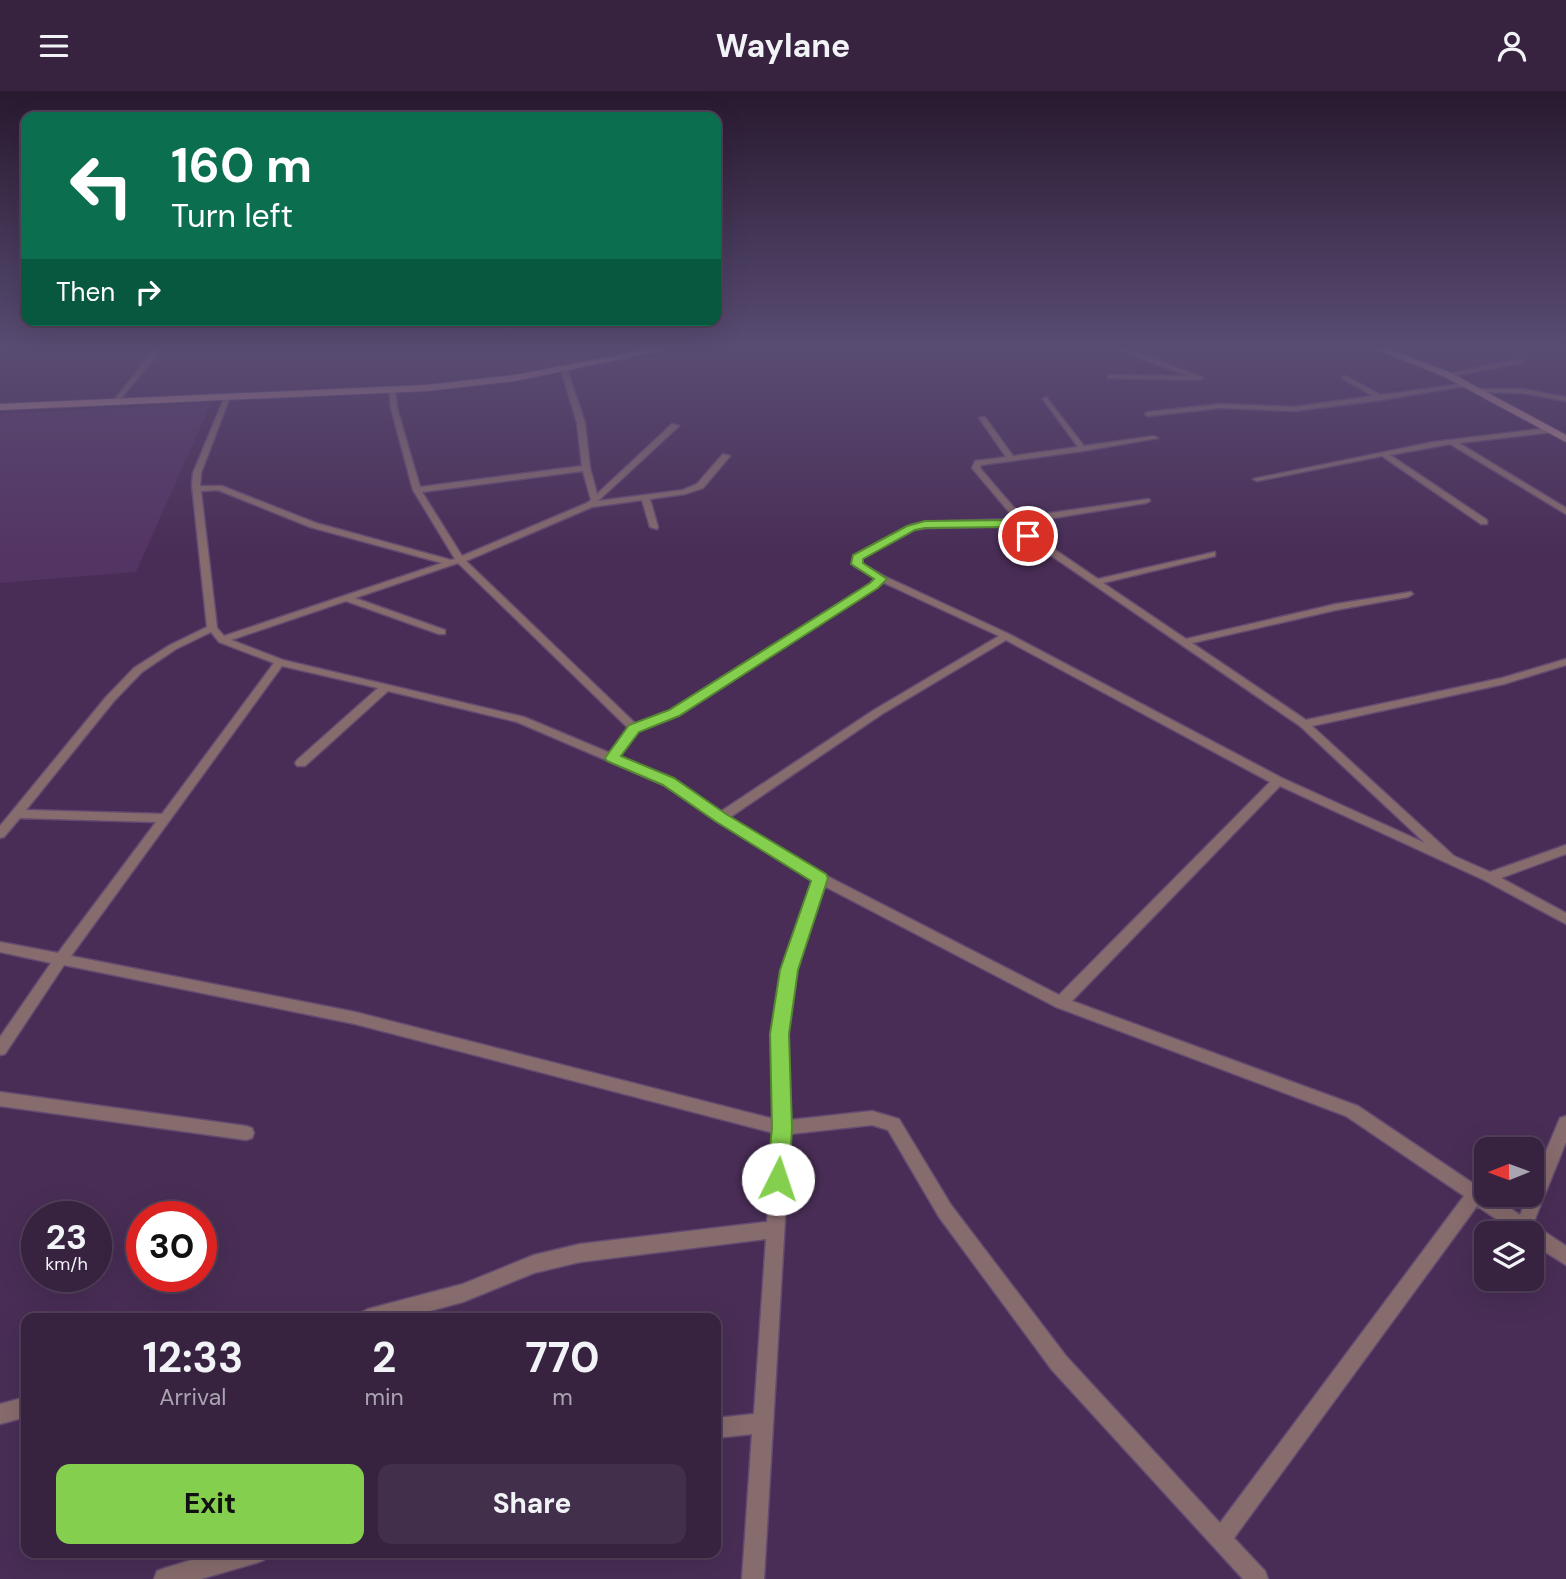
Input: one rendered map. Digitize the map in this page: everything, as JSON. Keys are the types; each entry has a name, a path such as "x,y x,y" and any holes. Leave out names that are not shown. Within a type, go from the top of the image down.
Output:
{"main road":[{"path":"1526,416 1566,439"}],"street":[{"path":"219,416 197,473 197,489 212,628 222,640 280,661 520,719 668,782 720,818 820,878 1061,1003 1352,1111 1474,1194"},
{"path":"396,416 417,490 455,562 634,728"},
{"path":"579,416 593,502"},
{"path":"1059,416 1083,449"},
{"path":"983,418 1010,458"},
{"path":"593,502 675,426"},
{"path":"1257,479 1452,442 1550,430"},
{"path":"1154,438 978,463 976,468 1015,522 1095,582 1304,724 1449,858"},
{"path":"1452,442 1566,512"},
{"path":"1384,454 1484,522"},
{"path":"222,640 455,562 593,502 696,489 726,456"},
{"path":"417,490 586,468"},
{"path":"197,489 219,488 313,525 455,562"},
{"path":"645,497 654,527"},
{"path":"1146,501 1015,522 925,525 911,528 857,558 857,564 881,579 1006,636 1278,781 1489,877 1566,919"},
{"path":"1095,582 1212,554"},
{"path":"612,758 634,728 674,713 881,579"},
{"path":"1184,642 1336,607 1408,594"},
{"path":"346,598 442,632"},
{"path":"0,834 110,699 138,670 173,647 212,628"},
{"path":"720,818 878,712 1006,636"},
{"path":"0,1049 61,960 280,661"},
{"path":"1304,724 1504,681 1566,662"},
{"path":"301,763 386,687"},
{"path":"1061,1003 1278,781"},
{"path":"17,814 165,818"},
{"path":"1489,877 1566,849"},
{"path":"753,1579 782,1128 779,1034 789,970 820,878"},
{"path":"0,947 355,1018 782,1128 872,1118 893,1124 945,1211 1059,1363 1257,1579"},
{"path":"0,1099 246,1133"},
{"path":"1525,1221 1566,1123"},
{"path":"1221,1539 1474,1196"},
{"path":"1493,1207 1514,1221"},
{"path":"387,1313 463,1293 534,1264 580,1253 774,1230"},
{"path":"1544,1241 1566,1256"},
{"path":"0,1414 21,1408"},
{"path":"721,1427 762,1423"},
{"path":"165,1579 236,1558"}],"shaded area":[{"path":"0,416 205,416 136,572 0,583"}],"route":[{"path":"778,1179 782,1128 779,1034 789,970 820,878 720,818 668,782 612,758 634,728 674,713 874,586 881,579 857,564 857,558 911,528 964,523 1010,523 1028,536"}]}
